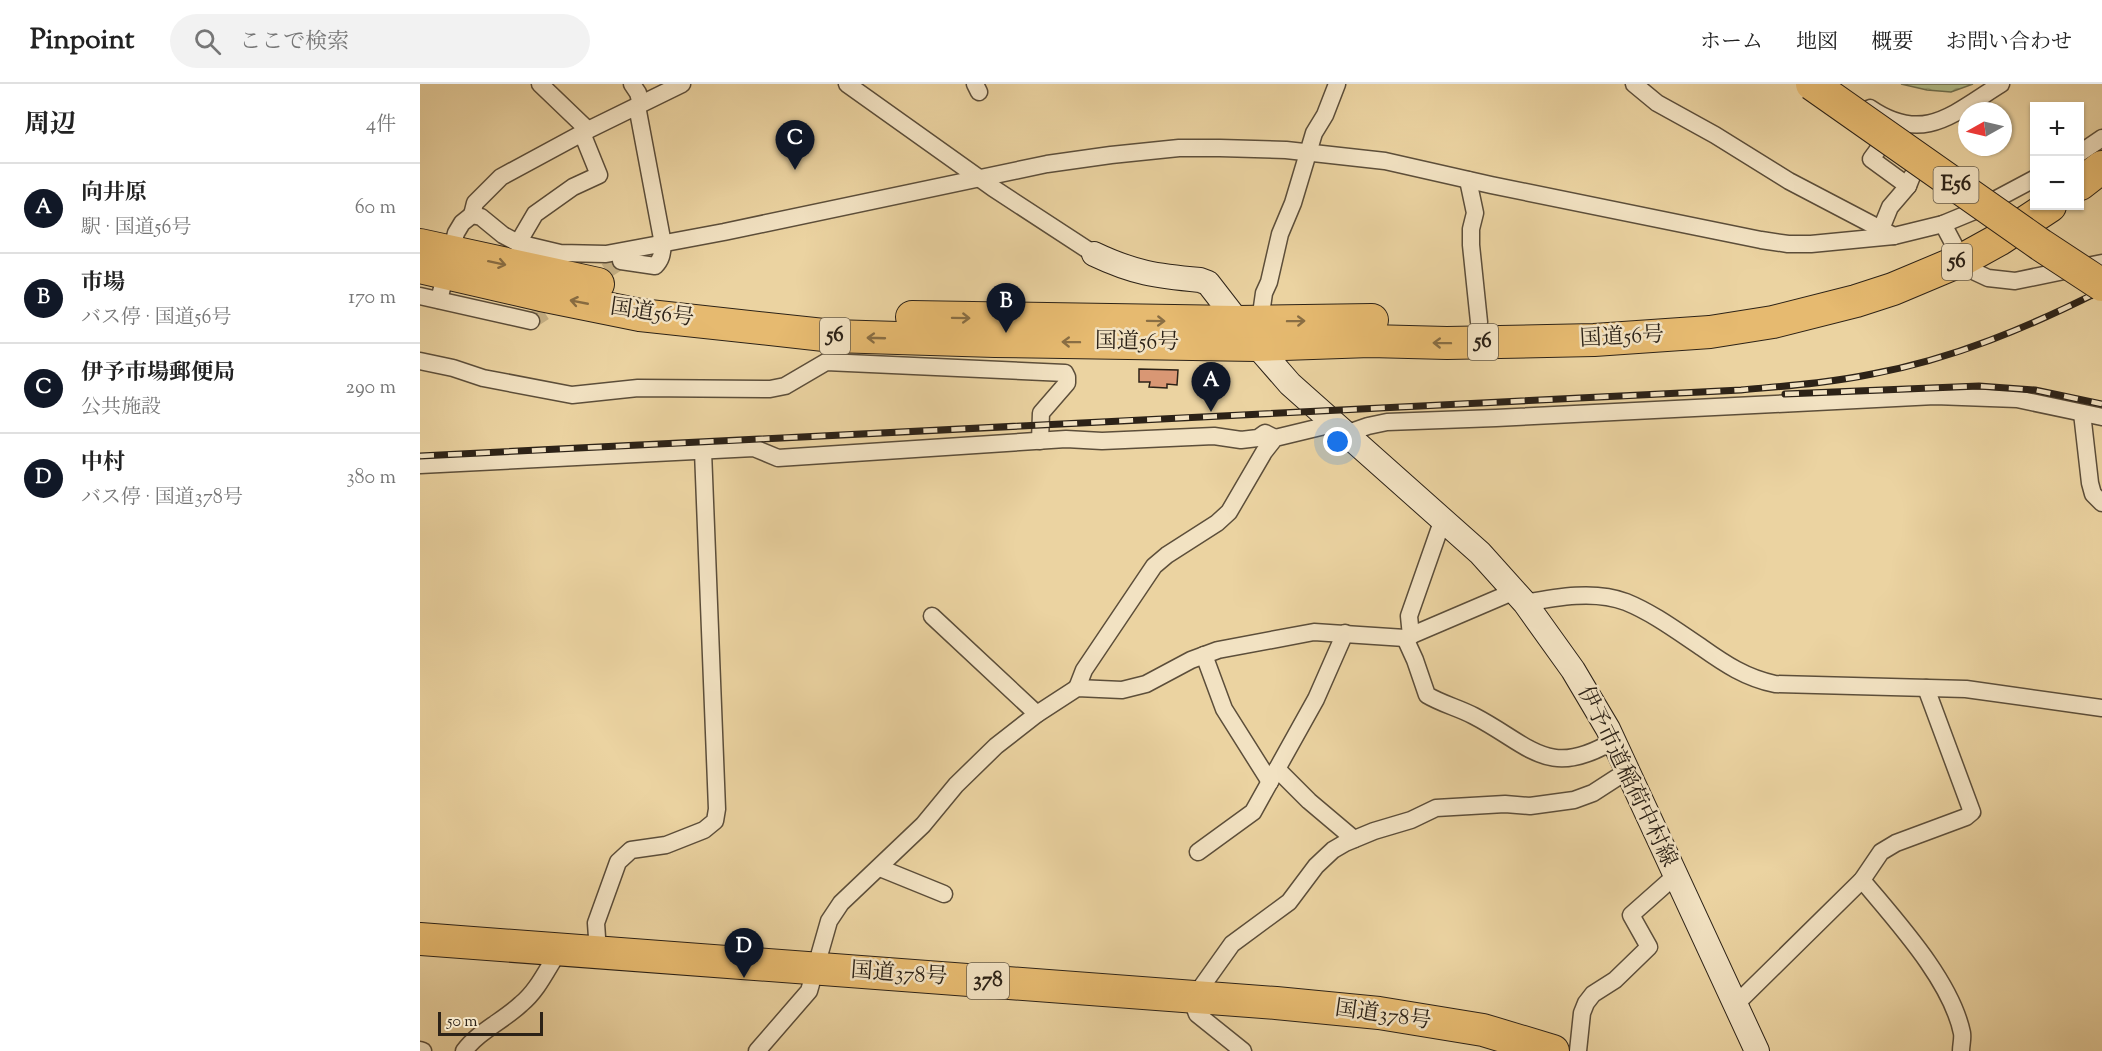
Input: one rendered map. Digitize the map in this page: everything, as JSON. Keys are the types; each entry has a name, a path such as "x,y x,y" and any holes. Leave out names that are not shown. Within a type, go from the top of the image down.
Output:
{"highway":[{"name":"E56","path":"1812,84 2041,245 2102,285"},
{"path":"2084,180 2102,167"},
{"name":"国道56号","path":"1251,329 1370,341 1447,343 1594,340 1710,332 1773,322 1893,289 1962,260 2000,239 2044,210"},
{"name":"国道56号","path":"420,245 439,274 833,316 1251,329 1479,322 1594,323 1707,318 1856,301"},
{"name":"国道378号","path":"420,939 1195,996 1379,1013 1483,1030 1546,1050"}],"street":[{"path":"518,243 535,214 573,188 598,176 585,132 540,84"},
{"path":"621,261 655,266 660,261 663,244 638,93 632,84"},
{"path":"420,296 439,274 456,233 462,223 472,215 475,203 501,177 682,84"},
{"path":"847,84 979,179 1094,254"},
{"path":"1251,329 1269,282 1280,234 1293,202 1314,133 1325,115 1337,84"},
{"path":"1634,84 1657,104 1715,135 1790,181 1888,232"},
{"path":"1835,84 1881,115 1898,123 1918,126 1944,119 2001,84"},
{"path":"1888,232 1890,207 1910,181 1871,159 1898,123"},
{"path":"2084,150 2102,138"},
{"path":"472,215 481,217 503,235 518,243 560,253 606,254 1090,158 1179,148 1220,148 1308,152 1385,161 1703,229 1788,244 1832,243 1943,224 1972,212 2030,181"},
{"path":"1468,180 1475,213 1471,229 1471,245 1479,322"},
{"path":"1943,224 1962,260 1973,271 1988,278 2009,281 2102,264"},
{"name":"伊予市道稲荷中村線","path":"1094,254 1119,266 1146,274 1200,280 1208,283 1251,329 1290,384 1480,553 1520,597 1573,670 1613,741 1757,1051"},
{"path":"439,274 531,321"},
{"path":"420,361 453,368 483,378 572,395 638,388 770,389 786,386 826,362 1065,373 1067,383 1041,413 1040,441"},
{"path":"420,465 754,448 778,458 1066,439 1102,441 1214,436 1241,440 1258,438 1265,433 1275,438 1387,422 1935,396 2017,399 2096,417 2090,483 2093,494 2102,503"},
{"path":"1077,688 1084,670 1154,566 1217,523 1229,512 1264,452 1275,438"},
{"path":"597,952 596,923 618,862 631,850 666,846 704,830 715,821 717,809 703,451"},
{"path":"1443,519 1409,616 1408,637 1427,694 1475,716 1539,754 1553,758 1582,757 1613,741"},
{"path":"757,1051 809,991 829,921 841,903 923,825 956,785 996,746 1037,714 1077,688 1122,690 1146,684 1218,650 1305,633 1345,633 1390,639 1408,637 1520,597 1586,596 1624,601 1664,622 1741,674 1757,681 1803,686 1992,691 2102,708"},
{"path":"932,616 1037,714"},
{"path":"1198,852 1254,812 1316,699 1345,633"},
{"path":"1204,655 1224,710 1274,775 1309,801 1354,840"},
{"path":"1735,1005 1862,880 1881,852 1966,817 1972,812 1926,688"},
{"path":"1243,1051 1197,1014 1194,1006 1195,996 1232,944 1289,902 1333,850 1436,808 1505,804 1530,806 1574,800 1593,793 1627,771"},
{"path":"880,868 944,894"},
{"path":"1578,1051 1582,1012 1586,1004 1593,994 1615,980 1649,947 1631,915 1675,876"},
{"path":"1862,880 1933,970 1957,1018 1962,1033 1961,1051"},
{"path":"464,1051 488,1028 520,1006 531,995 559,951"}],"green space":[{"path":"1901,84 1973,84 1951,92 1927,90"}],"building":[{"path":"1139,369 1178,370 1177,385 1167,384 1167,388 1149,387 1150,382 1139,382"}],"tunnel":[{"path":"586,284 621,261"},
{"path":"531,321 563,300"}],"railway":[{"path":"420,456 1790,386 1856,377 1932,360 2019,329 2102,290"},
{"path":"1785,394 1979,386 2035,390 2102,404"}],"place":[{"name":"伊予市場郵便局","path":"795,170"},
{"name":"市場","path":"1006,333"},
{"name":"向井原","path":"1211,412"},
{"name":"中村","path":"744,978"}]}
